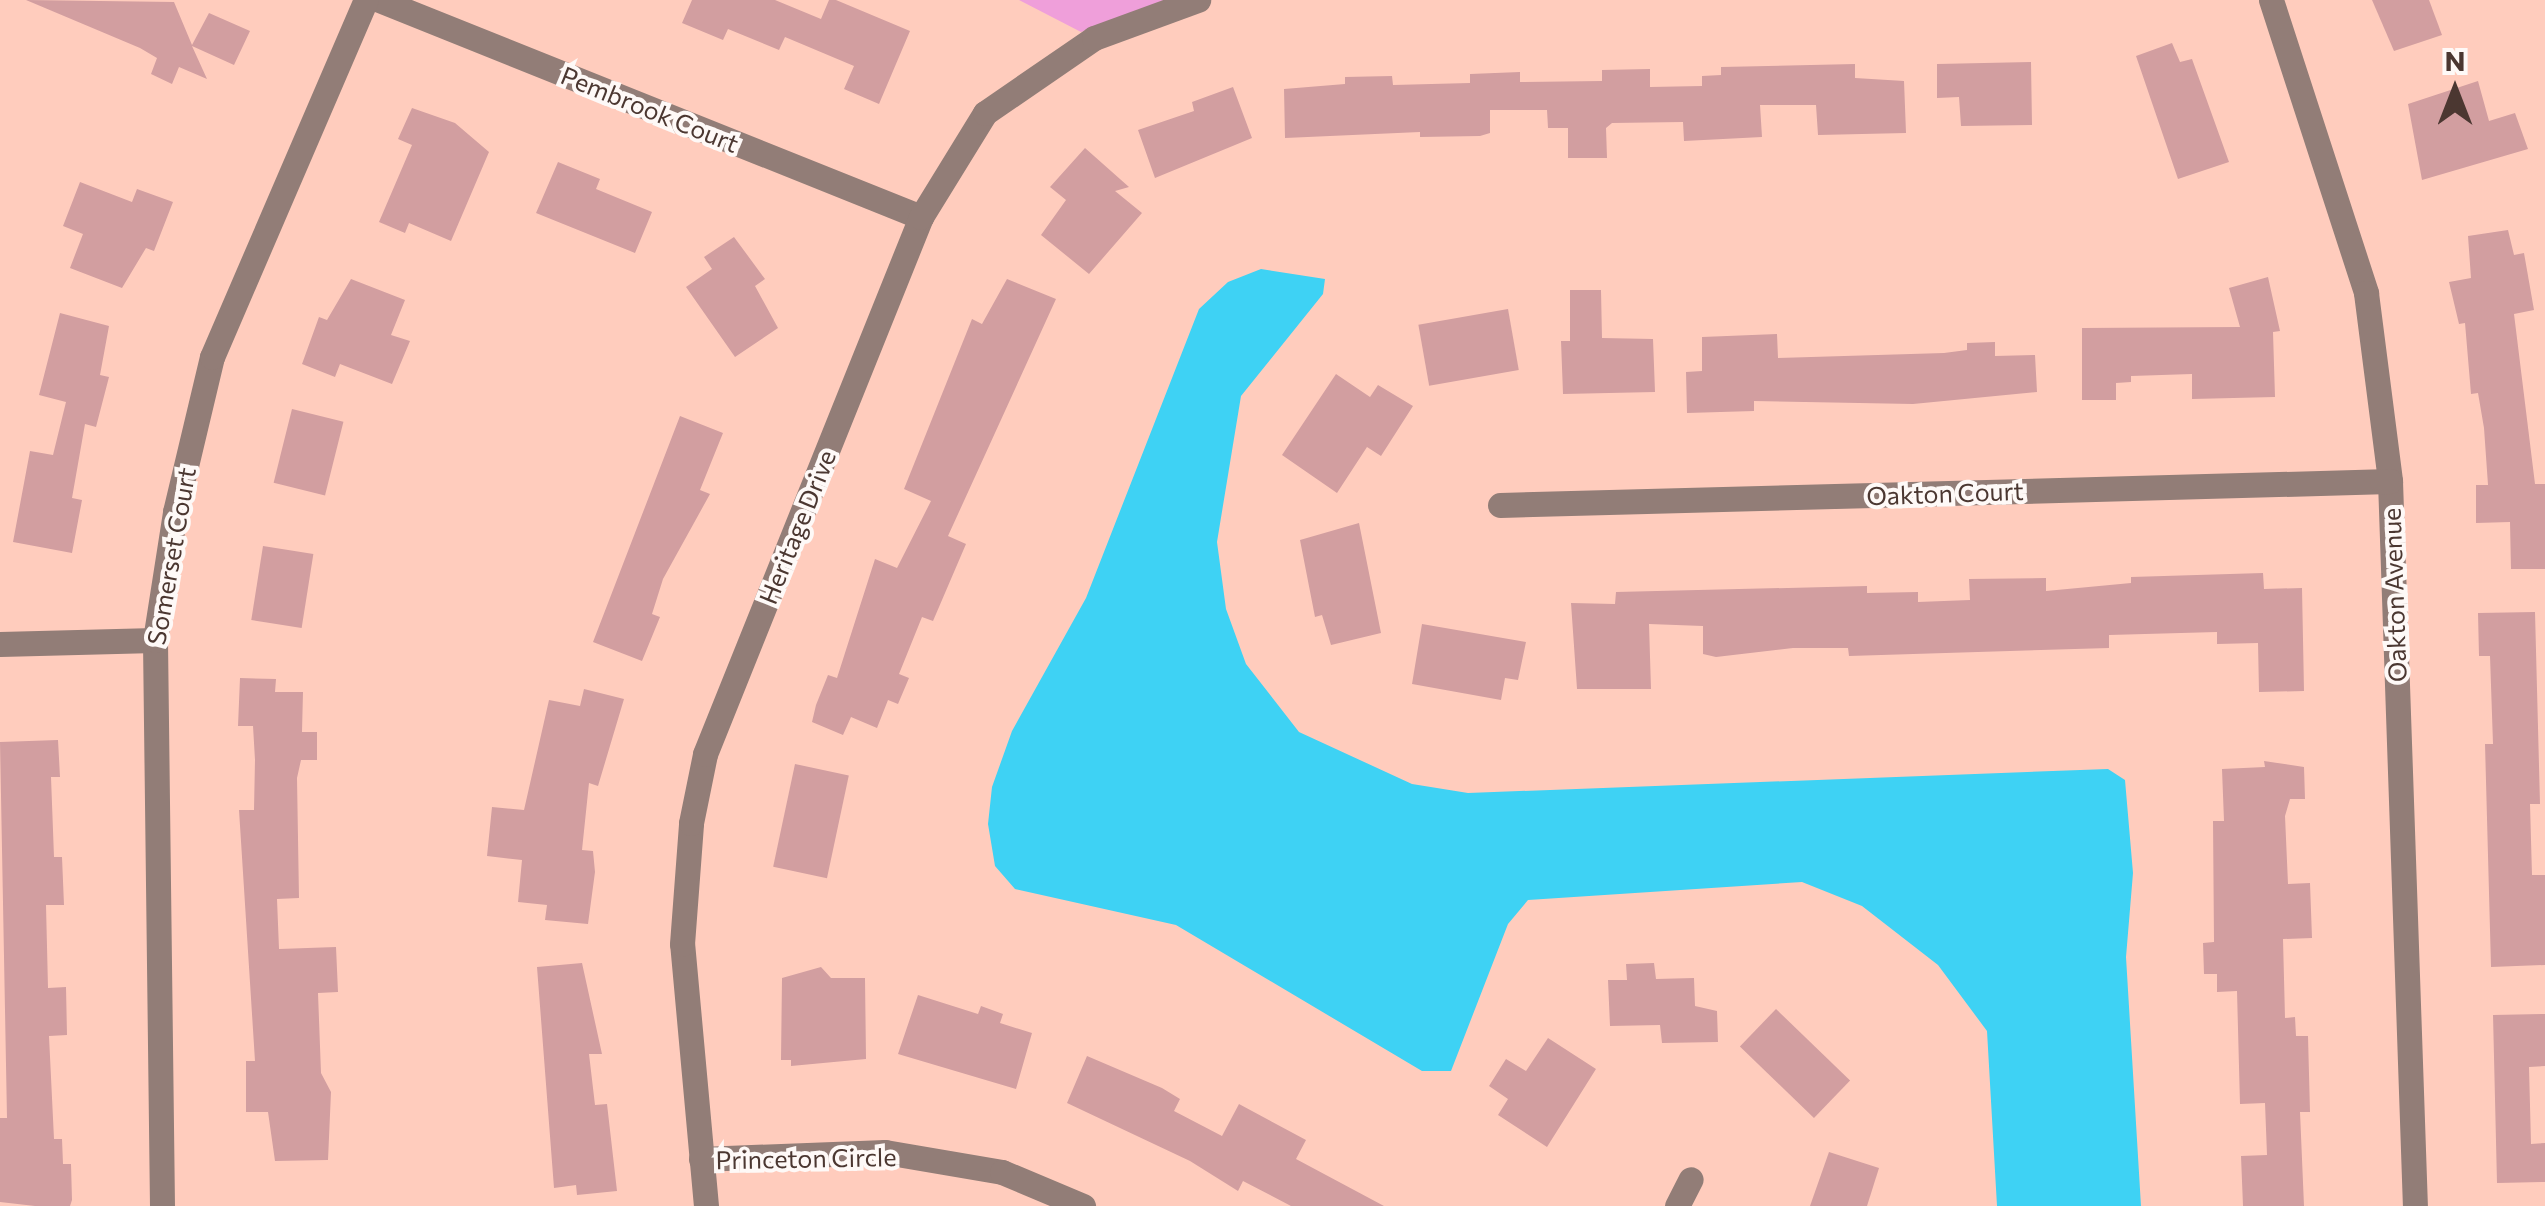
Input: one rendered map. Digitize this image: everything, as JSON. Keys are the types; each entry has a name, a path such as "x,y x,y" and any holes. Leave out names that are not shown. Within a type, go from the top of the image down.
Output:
{"street":[{"name":"Somerset Court","path":"162,1206 155,640 175,512 212,357 366,0"},
{"name":"Pembrook Court","path":"379,0 921,217"},
{"name":"Heritage Drive","path":"706,1206 682,910 705,754 921,217 985,112 1094,38 1198,0"},
{"name":"Oakton Avenue","path":"2271,0 2366,293 2390,481 2415,1206"},
{"name":"Oakton Court","path":"1500,505 2390,481"},
{"path":"0,644 155,640"},
{"name":"Princeton Circle","path":"701,1159 885,1152 1002,1172 1083,1206"},
{"path":"1677,1206 1692,1180"}],"shaded area":[{"path":"1019,0 1172,0 1081,32"}],"water":[{"path":"1261,269 1325,279 1323,294 1241,396 1217,542 1226,609 1246,664 1299,732 1412,784 1468,793 2108,769 2125,780 2133,873 2126,957 2141,1206 1997,1206 1987,1031 1938,965 1862,906 1802,882 1528,900 1508,924 1451,1071 1422,1071 1176,925 1015,889 995,866 988,824 992,787 1012,731 1086,598 1199,309 1228,282"}],"building":[{"path":"26,0 174,2 192,45 209,13 250,31 234,65 192,46 207,79 179,67 172,84 151,74 157,58 140,48"},
{"path":"692,0 775,0 821,19 829,0 836,0 910,31 879,104 844,89 854,66 785,37 779,50 728,29 723,40 682,23"},
{"path":"2372,0 2429,0 2442,35 2394,51"},
{"path":"2172,43 2180,62 2192,59 2229,162 2178,179 2136,56"},
{"path":"2031,62 2032,125 1961,126 1959,97 1937,98 1937,64"},
{"path":"1855,64 1855,78 1904,81 1906,133 1818,135 1816,105 1760,105 1762,137 1684,141 1683,122 1612,123 1606,128 1607,158 1568,158 1568,128 1548,128 1547,110 1490,110 1490,133 1480,136 1420,137 1420,132 1285,138 1284,89 1345,84 1345,77 1392,76 1393,85 1470,83 1470,74 1520,72 1520,82 1602,81 1602,70 1650,69 1650,87 1702,86 1702,76 1721,75 1721,67"},
{"path":"2478,81 2489,121 2515,113 2528,149 2422,180 2408,104"},
{"path":"1233,87 1252,138 1155,178 1138,130 1194,111 1192,102"},
{"path":"412,108 455,123 489,152 451,241 409,223 405,233 379,222 412,145 398,139"},
{"path":"1085,148 1129,187 1115,191 1142,213 1089,274 1041,235 1066,200 1050,187"},
{"path":"558,162 600,179 596,189 652,212 635,253 536,213"},
{"path":"80,182 132,202 137,189 173,202 154,251 146,248 122,288 70,268 83,234 63,226"},
{"path":"2508,230 2514,255 2524,253 2534,310 2514,314 2535,484 2545,484 2545,569 2511,569 2510,522 2476,523 2476,485 2488,485 2484,428 2478,393 2471,394 2465,323 2459,324 2449,282 2471,278 2468,236"},
{"path":"734,237 765,279 755,286 778,328 735,357 686,287 712,269 704,257"},
{"path":"2268,277 2280,331 2273,332 2275,397 2192,399 2192,374 2131,376 2131,382 2116,383 2116,400 2082,400 2082,328 2240,327 2229,288"},
{"path":"351,279 405,300 391,335 410,341 392,384 340,364 335,377 302,364 319,317 327,320"},
{"path":"1007,279 1056,299 948,536 966,544 933,621 922,617 899,674 909,678 898,704 888,700 877,728 851,717 843,735 812,722 816,705 828,675 837,678 875,559 897,568 931,501 904,489 972,319 982,324"},
{"path":"1570,290 1601,290 1602,338 1653,339 1655,392 1563,394 1561,341 1570,341"},
{"path":"1508,309 1519,370 1429,386 1418,325"},
{"path":"60,313 109,326 100,375 109,377 96,427 85,424 72,498 82,500 72,553 13,542 30,451 53,455 66,402 39,395"},
{"path":"1777,334 1778,358 1944,353 1967,350 1967,343 1995,342 1995,356 2035,355 2037,392 1913,404 1754,401 1754,411 1687,413 1686,372 1702,371 1702,337"},
{"path":"1336,374 1370,397 1378,385 1413,406 1381,456 1367,447 1337,493 1282,455"},
{"path":"292,409 343,422 325,496 274,483"},
{"path":"680,416 723,433 700,490 710,494 663,579 652,614 660,617 642,661 593,642"},
{"path":"1359,523 1381,633 1331,645 1322,615 1315,617 1300,540"},
{"path":"263,546 313,554 302,628 251,620"},
{"path":"2263,573 2264,589 2302,588 2304,691 2259,692 2258,643 2217,644 2217,632 2109,635 2109,648 1849,656 1848,648 1793,648 1716,657 1703,654 1703,626 1649,624 1651,689 1577,689 1571,603 1615,604 1616,592 1867,586 1867,593 1918,592 1918,602 1970,600 1969,579 2046,578 2046,591 2131,583 2131,577"},
{"path":"2535,612 2540,804 2530,804 2532,875 2545,875 2545,965 2491,967 2485,744 2493,744 2490,656 2479,656 2478,613"},
{"path":"1422,624 1526,642 1518,680 1505,678 1501,700 1412,684"},
{"path":"240,678 276,679 275,692 303,692 302,732 317,732 317,760 301,760 297,778 299,898 277,899 279,949 336,947 338,992 318,993 321,1073 331,1092 328,1160 275,1161 268,1112 246,1112 246,1061 255,1061 239,810 254,810 255,760 253,726 238,726"},
{"path":"584,689 624,699 598,786 589,783 582,850 593,851 595,872 588,924 545,920 547,905 518,902 522,860 487,856 492,807 524,810 549,700 580,706"},
{"path":"58,740 60,777 51,777 54,857 62,857 64,905 46,905 48,988 66,987 67,1035 49,1036 54,1139 62,1139 63,1164 71,1164 72,1200 70,1206 35,1206 0,1202 0,1118 7,1118 0,742"},
{"path":"2264,761 2304,767 2305,799 2290,799 2285,816 2288,884 2310,883 2312,938 2283,939 2285,1018 2295,1017 2296,1036 2308,1036 2310,1112 2300,1112 2304,1206 2243,1206 2241,1156 2267,1155 2265,1103 2240,1104 2237,991 2217,992 2217,974 2204,974 2203,943 2214,942 2213,821 2224,821 2222,769 2265,767"},
{"path":"795,764 849,775 827,878 773,867"},
{"path":"582,963 602,1054 589,1054 595,1105 607,1104 617,1191 577,1195 576,1185 554,1188 537,967"},
{"path":"1654,963 1656,979 1694,978 1695,1006 1717,1011 1718,1042 1662,1043 1660,1025 1610,1026 1608,980 1627,980 1626,964"},
{"path":"821,967 831,978 865,978 866,1059 791,1066 791,1060 781,1060 782,978"},
{"path":"918,995 978,1014 981,1006 1003,1014 1000,1023 1032,1033 1016,1089 898,1054"},
{"path":"1776,1009 1850,1081 1814,1118 1740,1046"},
{"path":"2545,1014 2545,1066 2529,1067 2531,1144 2545,1143 2545,1182 2497,1183 2493,1015"},
{"path":"1548,1038 1596,1069 1547,1147 1498,1115 1508,1099 1489,1086 1506,1059 1526,1071"},
{"path":"1087,1056 1162,1088 1180,1099 1174,1111 1222,1136 1239,1104 1306,1140 1296,1159 1384,1206 1291,1206 1243,1181 1238,1191 1190,1161 1067,1103"},
{"path":"1829,1152 1879,1168 1867,1206 1810,1206"}]}
